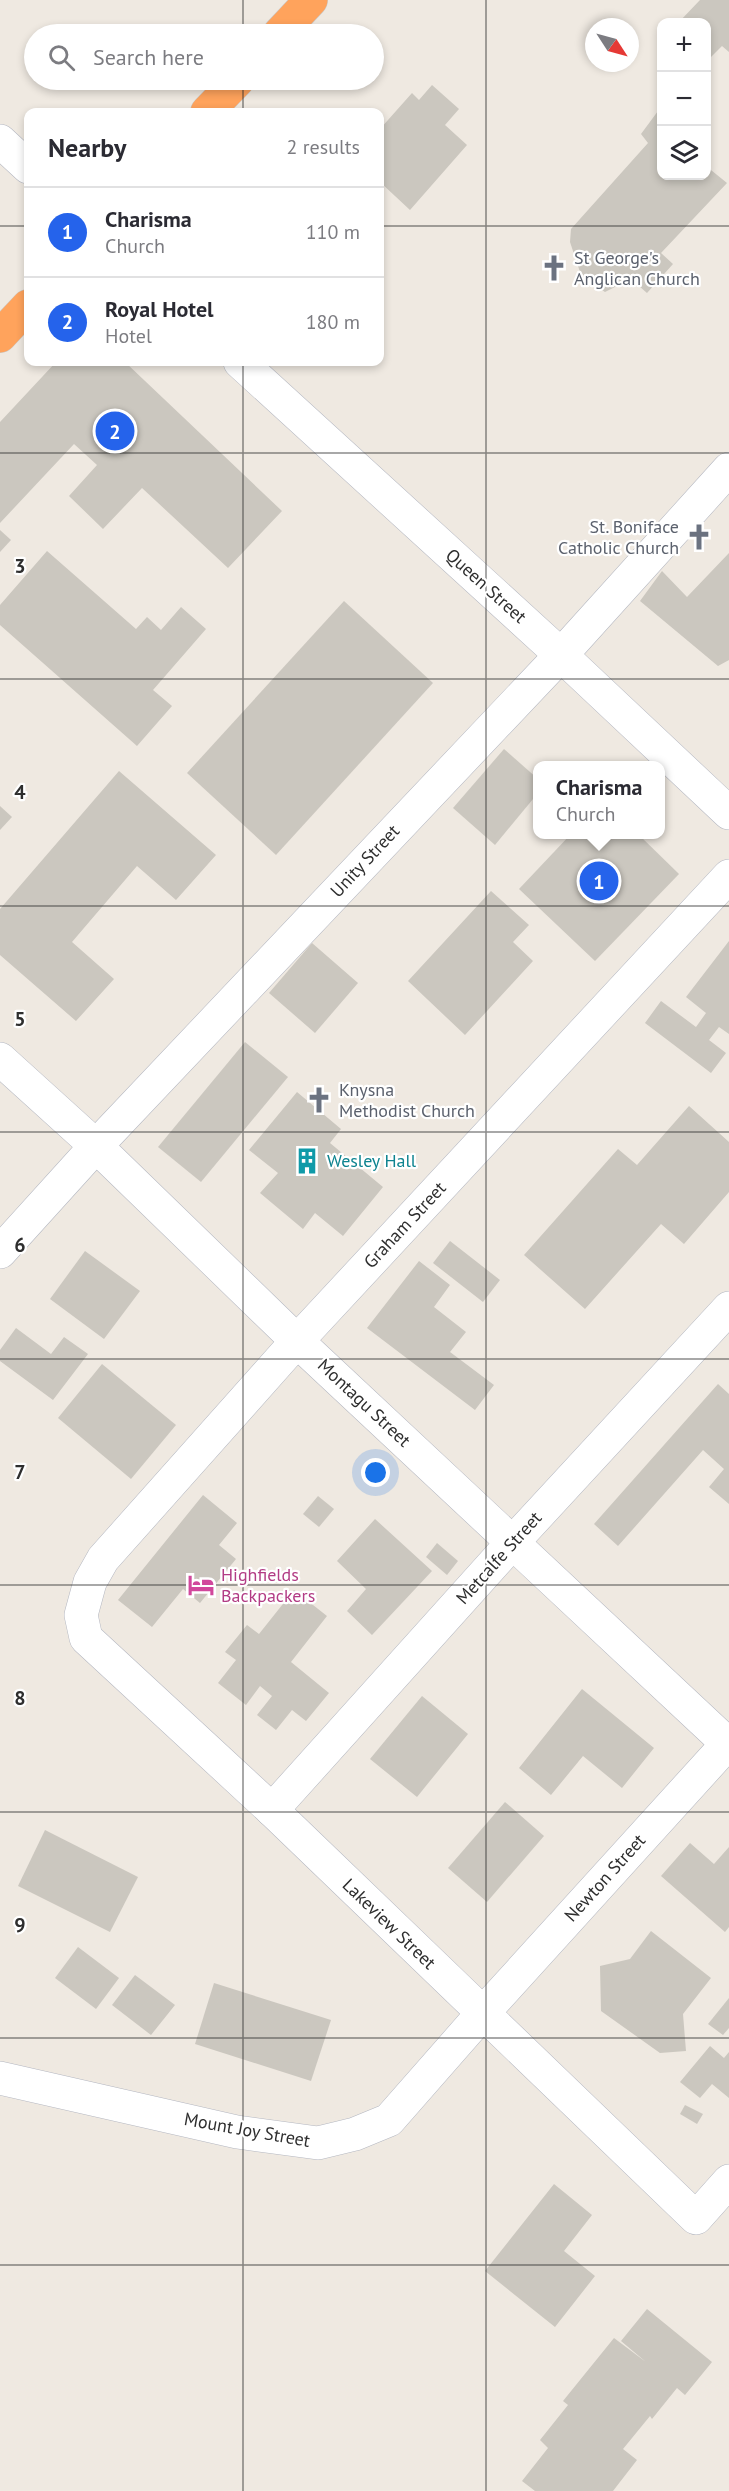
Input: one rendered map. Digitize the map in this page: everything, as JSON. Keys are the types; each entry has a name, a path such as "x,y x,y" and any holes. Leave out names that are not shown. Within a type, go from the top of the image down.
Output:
{"highway":[{"path":"288,24 311,0"},
{"path":"211,108 228,90"},
{"path":"0,336 24,310"}],"street":[{"path":"0,141 24,163"},
{"name":"Queen Street","path":"244,366 561,655 729,813"},
{"name":"Unity Street","path":"0,1252 96,1146 561,655 729,469"},
{"name":"Graham Street","path":"90,1582 103,1559 297,1341 729,876"},
{"name":"Montagu Street","path":"0,1059 96,1146 297,1341 729,1744"},
{"name":"Metcalfe Street","path":"272,1810 513,1542 729,1308"},
{"name":"Lakeview Street","path":"90,1582 81,1615 86,1638 272,1810 696,2218 729,2181"},
{"name":"Newton Street","path":"482,2014 729,1744"},
{"name":"Mount Joy Street","path":"0,2078 237,2132 318,2143 354,2134 388,2120 482,2014"}],"building":[{"path":"700,0 729,0 729,52 722,46 711,57 711,18 683,18"},
{"path":"432,85 459,109 445,125 467,145 410,210 384,186 384,124 412,93 419,100"},
{"path":"657,112 657,180 711,180 711,170 727,183 661,253 673,264 647,293 631,279 605,292 580,272 570,242 571,229 648,143 641,134"},
{"path":"52,366 129,366 282,511 228,568 142,488 103,529 69,496 97,465 74,444 0,523 0,422"},
{"path":"0,530 11,540 0,552"},
{"path":"47,551 136,629 147,617 161,630 181,607 206,629 153,690 172,706 137,746 0,625 0,605"},
{"path":"729,553 729,660 718,666 640,601 662,571 687,597"},
{"path":"344,601 433,683 276,855 187,773"},
{"path":"504,749 533,775 533,799 495,845 453,808"},
{"path":"119,771 216,855 176,900 137,866 72,942 114,979 76,1021 0,955 0,909"},
{"path":"0,806 12,817 0,830"},
{"path":"566,839 643,839 679,874 595,961 519,889"},
{"path":"491,891 529,925 513,942 533,961 465,1035 408,981"},
{"path":"729,941 729,1034 719,1027 709,1040 726,1053 711,1073 645,1023 661,1001 696,1027 706,1013 686,997"},
{"path":"312,943 358,983 315,1033 269,993"},
{"path":"245,1042 288,1077 201,1182 158,1147"},
{"name":"Wesley Hall","path":"297,1092 341,1129 330,1143 383,1187 343,1236 315,1213 303,1229 260,1193 278,1173 249,1150"},
{"path":"689,1106 729,1142 729,1192 684,1244 661,1224 585,1309 524,1255 618,1149 637,1165"},
{"path":"450,1241 500,1280 483,1302 433,1263"},
{"path":"85,1251 140,1291 104,1339 50,1299"},
{"path":"419,1261 450,1285 434,1307 466,1332 450,1352 494,1385 475,1410 367,1328"},
{"path":"16,1328 51,1354 64,1337 88,1354 53,1400 0,1361 0,1350"},
{"path":"102,1364 176,1425 131,1479 58,1418"},
{"path":"718,1384 729,1394 729,1504 709,1487 724,1469 703,1450 618,1546 594,1524"},
{"path":"203,1495 237,1523 219,1545 236,1559 200,1603 183,1589 152,1627 118,1600"},
{"path":"318,1496 334,1509 319,1527 303,1514"},
{"path":"375,1519 432,1571 372,1635 347,1611 366,1589 337,1561"},
{"path":"437,1543 458,1561 447,1575 426,1557"},
{"path":"294,1590 327,1616 291,1662 329,1693 306,1721 292,1710 276,1730 257,1715 272,1696 260,1686 246,1705 218,1683 236,1660 225,1652 247,1625 259,1634"},
{"path":"582,1689 654,1748 622,1788 583,1756 551,1795 519,1768"},
{"path":"422,1696 468,1734 417,1797 370,1759"},
{"path":"505,1802 544,1836 487,1902 448,1868"},
{"path":"45,1830 138,1877 110,1932 18,1886"},
{"path":"690,1843 714,1864 729,1847 729,1927 725,1932 661,1876"},
{"path":"651,1931 711,1978 683,2014 686,2051 660,2053 601,2011 600,1966 630,1959"},
{"path":"78,1947 119,1978 96,2009 55,1978"},
{"path":"135,1975 175,2005 151,2035 112,2005"},
{"path":"214,1983 331,2020 311,2081 195,2044"},
{"path":"729,1998 729,2028 723,2035 708,2024"},
{"path":"710,2046 724,2058 729,2052 729,2098 712,2084 700,2098 680,2082"},
{"path":"685,2105 703,2114 697,2124 680,2114"},
{"path":"554,2184 592,2215 564,2251 595,2276 555,2327 485,2271"},
{"path":"647,2309 712,2362 685,2395 677,2388 652,2419 650,2416 623,2449 637,2460 613,2491 535,2491 522,2481 548,2448 540,2440 568,2405 563,2401 614,2338 646,2362 621,2341"}],"place":[{"name":"St George's Anglican Church","path":"554,268"},
{"name":"Royal Hotel","path":"115,431"},
{"name":"St. Boniface Catholic Church","path":"699,537"},
{"name":"Charisma","path":"599,881"},
{"name":"Knysna Methodist Church","path":"319,1100"},
{"name":"Wesley Hall","path":"307,1161"},
{"name":"Highfields Backpackers","path":"201,1585"}]}
